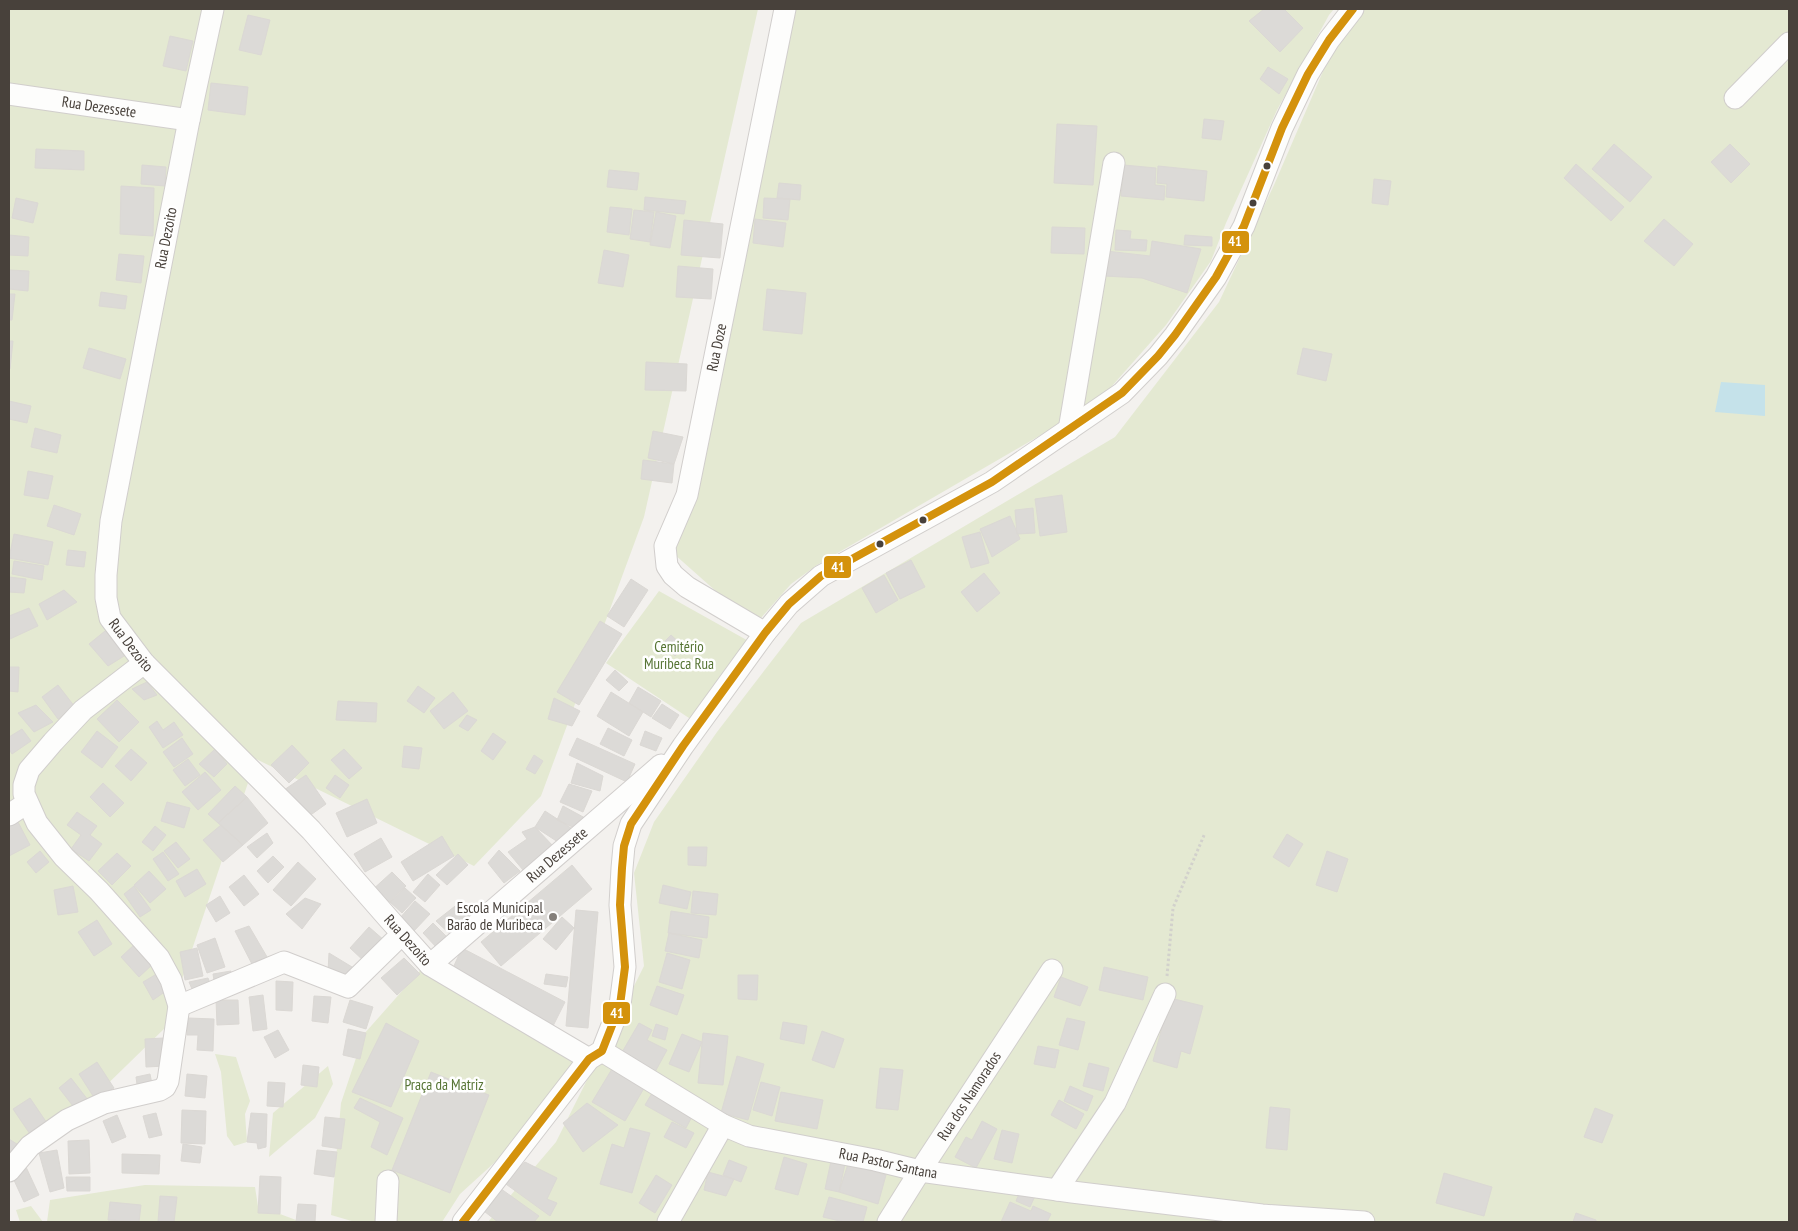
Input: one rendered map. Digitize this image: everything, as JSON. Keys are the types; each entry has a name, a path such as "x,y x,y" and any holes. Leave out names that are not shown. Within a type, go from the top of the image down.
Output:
{"street":[{"name":"Rua Dezoito","path":"213,9 189,120 110,521 106,575 106,598 110,618 144,663 311,830 430,964 596,1055"},
{"name":"Rua Doze","path":"765,633 687,587 673,575 667,566 665,546 687,495 785,9"},
{"path":"463,1222 596,1055 620,1006 625,968 620,905 624,846 631,824 765,633 789,604 821,576 992,482 1122,393 1158,356 1216,277 1244,226 1282,128 1308,74 1329,40 1353,9"},
{"path":"1735,98 1789,43"},
{"name":"Rua Dezessete","path":"9,94 189,120"},
{"path":"1069,430 1114,163"},
{"path":"9,1171 30,1146 66,1120 104,1103 147,1094 166,1087 170,1074 179,1006 171,980 159,958 99,892 64,857 37,823 24,794 24,785 30,770 83,710 144,663"},
{"name":"Rua Dezessete","path":"430,964 684,746"},
{"path":"9,789 28,803"},
{"path":"9,815 28,803"},
{"path":"179,1006 284,962 348,987 402,934"},
{"name":"Rua dos Namorados","path":"888,1222 920,1170 1052,970"},
{"path":"1058,1190 1115,1103 1165,994"},
{"name":"Rua Pastor Santana","path":"596,1055 723,1125 749,1136 920,1170 1058,1190 1262,1215 1364,1222"},
{"path":"668,1222 723,1125"},
{"path":"386,1222 388,1181"}],"path":[{"path":"1165,994 1173,908 1205,833"}],"green space":[{"path":"9,9 758,9 644,517 541,796 474,866 256,759 166,1027 9,1180"},
{"path":"793,9 1334,9 1277,110 1211,261 1166,325 1104,395 1058,425 817,565 791,584 761,618 718,593 665,546"},
{"path":"1354,9 1789,9 1789,1222 488,1222 556,1142 644,966 634,873 654,822 717,732 801,623 1115,437 1219,302 1274,185 1346,18"},
{"name":"Cemitério Muribeca Rua","path":"659,591 752,643 692,720 606,663"},
{"name":"Praça da Matriz","path":"426,964 575,1060 555,1098 505,1153 460,1194 442,1222 355,1222 331,1215 341,1103 364,1034"},
{"path":"215,1054 236,1057 250,1101 245,1114 247,1142 234,1146 227,1136 221,1072"},
{"path":"328,1066 333,1084 315,1118 269,1157 273,1113"},
{"path":"145,1185 255,1187 259,1213 280,1214 296,1220 296,1222 47,1222 50,1200"},
{"path":"31,1206 43,1222 20,1222 16,1210"}],"water":[{"path":"1721,382 1765,385 1765,416 1715,412"}],"building":[{"path":"1264,9 1284,9 1303,28 1280,52 1249,21"},
{"path":"248,15 270,20 261,55 239,50"},
{"path":"170,36 193,41 186,71 163,66"},
{"path":"1268,67 1288,79 1279,94 1260,79"},
{"path":"211,83 248,87 245,115 208,110"},
{"path":"1204,119 1224,121 1221,140 1202,138"},
{"path":"1057,124 1097,126 1093,185 1054,183"},
{"path":"1614,144 1652,177 1630,202 1592,169"},
{"path":"1730,144 1750,164 1731,183 1711,162"},
{"path":"36,149 84,151 84,170 35,168"},
{"path":"1576,164 1624,207 1611,221 1564,178"},
{"path":"142,165 166,167 165,186 141,184"},
{"path":"1124,165 1156,168 1155,185 1165,186 1164,200 1121,196"},
{"path":"1158,166 1207,171 1204,201 1166,197 1167,184 1157,183"},
{"path":"609,170 639,173 637,190 607,187"},
{"path":"1374,179 1391,181 1388,205 1372,203"},
{"path":"779,183 801,185 800,200 777,198"},
{"path":"121,186 154,188 153,236 120,234"},
{"path":"645,197 686,201 684,214 644,210"},
{"path":"16,198 38,203 33,223 12,218"},
{"path":"764,198 790,199 788,220 763,218"},
{"path":"610,207 632,209 629,235 607,232"},
{"path":"634,210 654,212 650,242 630,239"},
{"path":"656,212 676,216 670,248 650,245"},
{"path":"755,219 786,223 783,247 753,243"},
{"path":"1664,219 1693,244 1674,266 1644,241"},
{"path":"684,220 723,224 720,258 681,255"},
{"path":"1052,227 1085,228 1084,254 1051,253"},
{"path":"1116,230 1131,231 1130,239 1147,240 1146,251 1115,250"},
{"path":"9,235 29,237 28,256 9,255"},
{"path":"1185,235 1212,237 1212,246 1184,245"},
{"path":"1152,241 1201,249 1187,293 1142,278 1104,276 1106,251 1150,256"},
{"path":"604,250 629,255 623,287 598,283"},
{"path":"119,254 144,256 141,283 116,280"},
{"path":"678,266 713,269 711,299 676,297"},
{"path":"9,270 29,271 28,291 9,289"},
{"path":"767,289 806,293 802,334 763,330"},
{"path":"101,292 127,296 125,309 99,306"},
{"path":"9,294 15,294 12,320 9,320"},
{"path":"9,341 13,341 10,369 9,369"},
{"path":"89,348 126,359 120,379 83,368"},
{"path":"1303,348 1332,354 1326,381 1297,374"},
{"path":"646,362 687,364 686,391 645,390"},
{"path":"9,401 31,406 27,423 9,419"},
{"path":"35,428 61,435 57,453 31,447"},
{"path":"653,431 683,437 674,464 648,458"},
{"path":"643,460 674,464 672,483 641,479"},
{"path":"28,471 53,476 48,499 24,495"},
{"path":"1062,495 1067,532 1040,536 1035,499"},
{"path":"54,505 81,514 74,535 47,526"},
{"path":"1033,508 1035,533 1017,534 1015,510"},
{"path":"1010,516 1020,539 992,557 980,529"},
{"path":"980,532 989,563 971,568 962,537"},
{"path":"14,534 53,542 48,565 9,558"},
{"path":"68,550 86,552 84,567 66,565"},
{"path":"911,560 925,587 900,599 886,573"},
{"path":"14,561 44,566 42,580 12,574"},
{"path":"984,573 1000,593 977,612 961,592"},
{"path":"884,575 898,600 876,613 862,588"},
{"path":"9,577 26,579 24,593 9,592"},
{"path":"631,579 648,590 624,627 607,616"},
{"path":"64,590 77,602 47,620 39,604"},
{"path":"29,608 38,626 10,639 9,616"},
{"path":"600,621 622,634 579,705 557,692"},
{"path":"105,631 129,653 108,666 89,644"},
{"path":"671,635 684,647 675,656 662,644"},
{"path":"9,667 19,667 18,692 9,691"},
{"path":"615,670 628,682 619,691 606,680"},
{"path":"147,682 157,695 144,700 132,689"},
{"path":"58,685 75,707 58,719 42,697"},
{"path":"418,686 435,698 424,713 407,701"},
{"path":"638,687 661,701 651,717 629,703"},
{"path":"453,692 468,711 444,729 430,711"},
{"path":"611,692 643,712 629,736 597,716"},
{"path":"554,698 580,711 572,726 548,719"},
{"path":"117,700 139,722 119,742 97,719"},
{"path":"338,701 377,703 376,722 336,720"},
{"path":"662,704 679,715 670,729 652,718"},
{"path":"36,705 53,722 34,732 18,713"},
{"path":"467,715 477,720 468,731 459,726"},
{"path":"157,721 163,730 174,722 183,735 163,748 149,727"},
{"path":"608,728 632,740 624,756 600,744"},
{"path":"22,729 31,741 12,754 9,749 9,737"},
{"path":"97,731 118,747 102,768 81,752"},
{"path":"645,731 662,738 656,751 640,745"},
{"path":"493,733 506,742 493,760 481,751"},
{"path":"182,738 193,754 174,767 163,752"},
{"path":"577,738 635,764 627,782 569,755"},
{"path":"292,745 309,763 289,783 271,765"},
{"path":"404,746 422,748 419,769 402,767"},
{"path":"131,749 147,763 131,781 115,766"},
{"path":"215,749 227,764 214,777 199,764"},
{"path":"344,749 362,768 349,779 331,760"},
{"path":"534,755 543,761 535,774 526,769"},
{"path":"188,759 200,775 185,786 173,770"},
{"path":"577,763 603,776 600,791 571,783"},
{"path":"205,772 221,790 198,810 182,792"},
{"path":"306,775 326,804 305,819 284,790"},
{"path":"335,775 349,785 340,798 326,788"},
{"path":"103,783 124,803 110,817 90,797"},
{"path":"569,784 592,791 583,812 560,802"},
{"path":"235,786 247,797 218,823 208,814"},
{"path":"247,797 268,823 243,845 218,823"},
{"path":"367,799 377,823 347,837 336,813"},
{"path":"167,802 190,808 184,828 161,821"},
{"path":"563,806 585,818 579,830 557,820"},
{"path":"545,811 571,828 561,844 535,827"},
{"path":"77,812 97,826 90,835 102,844 89,861 71,849 81,835 67,825"},
{"path":"18,822 30,845 9,856 9,826"},
{"path":"221,825 243,845 223,862 203,840"},
{"path":"155,826 166,835 153,851 142,842"},
{"path":"535,827 554,847 532,862 535,866 523,870 508,852 527,839 522,832"},
{"path":"267,833 273,843 257,858 247,847"},
{"path":"1287,834 1303,844 1289,867 1273,857"},
{"path":"442,836 454,856 413,881 401,862"},
{"path":"381,838 392,857 365,872 354,854"},
{"path":"176,842 190,859 178,868 164,851"},
{"path":"688,847 707,847 706,866 688,865"},
{"path":"499,850 520,871 504,883 488,863"},
{"path":"40,851 49,862 36,873 27,862"},
{"path":"1327,851 1348,859 1337,892 1316,885"},
{"path":"163,852 179,874 168,881 153,859"},
{"path":"117,853 131,866 112,885 98,871"},
{"path":"458,854 468,865 447,885 436,875"},
{"path":"273,856 284,867 268,883 257,871"},
{"path":"298,862 316,879 291,906 273,890"},
{"path":"572,865 592,889 501,966 481,942"},
{"path":"197,869 206,884 185,897 176,881"},
{"path":"149,871 166,889 150,903 134,885"},
{"path":"392,872 406,886 384,907 370,892"},
{"path":"428,874 440,885 425,902 413,892"},
{"path":"244,875 259,894 244,906 229,887"},
{"path":"663,885 691,892 687,909 659,903"},
{"path":"73,886 78,912 58,915 54,890"},
{"path":"134,886 151,910 140,917 124,894"},
{"path":"405,888 416,898 402,913 390,902"},
{"path":"693,891 718,894 716,915 691,913"},
{"path":"220,896 230,913 216,922 206,905"},
{"path":"305,898 321,904 302,929 286,914"},
{"path":"415,901 430,914 413,932 399,919"},
{"path":"459,903 475,918 453,937 436,921"},
{"path":"576,910 598,912 588,1028 566,1026"},
{"path":"671,911 709,917 707,938 668,933"},
{"path":"562,917 574,928 556,950 543,939"},
{"path":"97,920 112,944 94,956 78,932"},
{"path":"433,923 448,938 438,949 423,933"},
{"path":"249,926 270,962 255,970 235,931"},
{"path":"369,927 385,941 365,962 350,948"},
{"path":"669,933 702,940 699,958 665,951"},
{"path":"215,938 225,967 207,973 197,945"},
{"path":"135,944 153,964 139,977 121,957"},
{"path":"197,948 203,976 185,980 180,952"},
{"path":"462,948 565,1002 553,1026 453,968"},
{"path":"329,953 357,970 349,982 328,972"},
{"path":"667,953 690,960 682,989 659,982"},
{"path":"404,958 420,974 397,995 381,978"},
{"path":"1104,967 1148,977 1143,1000 1099,990"},
{"path":"231,971 231,980 215,987 213,974"},
{"path":"160,972 169,989 153,1000 143,982"},
{"path":"546,974 568,977 566,987 544,984"},
{"path":"738,975 758,975 757,1000 738,999"},
{"path":"1061,977 1088,987 1080,1006 1054,997"},
{"path":"208,978 212,988 195,996 189,982"},
{"path":"276,981 293,982 292,1011 276,1010"},
{"path":"657,986 684,995 677,1015 650,1005"},
{"path":"263,995 267,1029 253,1031 249,997"},
{"path":"314,996 331,997 328,1023 312,1021"},
{"path":"1170,998 1203,1006 1190,1054 1181,1051 1177,1068 1153,1061"},
{"path":"216,1000 238,1000 239,1024 217,1025"},
{"path":"350,1000 373,1007 366,1029 343,1022"},
{"path":"188,1018 214,1019 213,1051 197,1050 198,1035 187,1035"},
{"path":"1067,1018 1085,1022 1078,1050 1059,1045"},
{"path":"783,1022 807,1026 804,1044 780,1039"},
{"path":"386,1023 419,1041 391,1107 352,1092"},
{"path":"639,1023 652,1030 647,1040 667,1050 655,1072 621,1054"},
{"path":"656,1024 668,1028 665,1040 652,1036"},
{"path":"348,1029 366,1033 360,1059 343,1055"},
{"path":"278,1030 289,1050 275,1058 264,1037"},
{"path":"822,1031 844,1039 834,1068 812,1060"},
{"path":"703,1033 728,1036 723,1085 698,1083"},
{"path":"682,1034 702,1042 689,1072 669,1064"},
{"path":"163,1038 165,1066 146,1067 145,1039"},
{"path":"1038,1046 1059,1050 1055,1068 1034,1064"},
{"path":"737,1056 764,1064 748,1120 721,1113"},
{"path":"97,1062 114,1088 95,1099 79,1074"},
{"path":"1089,1063 1109,1068 1103,1091 1083,1086"},
{"path":"615,1064 647,1083 625,1121 592,1102"},
{"path":"303,1065 319,1067 317,1087 301,1085"},
{"path":"880,1068 903,1070 898,1110 876,1108"},
{"path":"431,1072 489,1095 450,1193 392,1170"},
{"path":"150,1074 153,1089 138,1092 136,1077"},
{"path":"187,1074 207,1076 205,1098 185,1096"},
{"path":"71,1078 88,1100 76,1110 59,1088"},
{"path":"268,1082 285,1083 283,1107 267,1106"},
{"path":"761,1082 780,1087 772,1116 753,1110"},
{"path":"1070,1086 1093,1096 1087,1111 1064,1101"},
{"path":"655,1088 695,1111 686,1128 645,1105"},
{"path":"781,1092 823,1100 817,1129 775,1121"},
{"path":"30,1098 49,1126 32,1137 13,1109"},
{"path":"360,1098 403,1118 387,1155 371,1147 380,1122 354,1108"},
{"path":"1059,1100 1084,1114 1076,1129 1051,1115"},
{"path":"587,1103 618,1125 583,1152 563,1123"},
{"path":"1270,1107 1290,1109 1287,1150 1266,1148"},
{"path":"1595,1108 1613,1115 1602,1143 1584,1137"},
{"path":"182,1110 206,1111 205,1144 181,1143"},
{"path":"156,1113 162,1135 149,1138 143,1116"},
{"path":"251,1113 267,1114 266,1147 258,1149 257,1143 247,1142"},
{"path":"117,1115 126,1137 112,1143 103,1121"},
{"path":"325,1117 345,1119 341,1149 322,1146"},
{"path":"982,1121 997,1129 976,1168 955,1157 966,1137 972,1140"},
{"path":"672,1122 694,1133 686,1148 664,1137"},
{"path":"630,1128 650,1133 632,1193 600,1184 612,1144 624,1148"},
{"path":"1002,1130 1019,1134 1012,1163 994,1159"},
{"path":"9,1139 20,1146 9,1161"},
{"path":"89,1140 90,1173 69,1174 68,1141"},
{"path":"183,1144 202,1147 200,1163 181,1161"},
{"path":"57,1150 64,1188 50,1192 39,1153"},
{"path":"317,1150 337,1152 334,1177 314,1174"},
{"path":"122,1154 160,1155 159,1174 122,1173"},
{"path":"784,1157 807,1164 798,1195 775,1189"},
{"path":"729,1160 747,1167 741,1182 723,1175"},
{"path":"831,1161 845,1164 839,1192 825,1189"},
{"path":"525,1162 557,1178 547,1199 557,1203 550,1216 503,1182"},
{"path":"848,1164 886,1175 878,1204 839,1192"},
{"path":"26,1167 39,1195 24,1202 13,1178"},
{"path":"708,1172 734,1179 726,1196 704,1190"},
{"path":"1444,1173 1492,1187 1484,1216 1436,1203"},
{"path":"656,1175 672,1185 655,1213 639,1203"},
{"path":"260,1176 281,1177 280,1214 258,1213"},
{"path":"66,1177 90,1177 90,1191 67,1191"},
{"path":"497,1186 539,1216 534,1222 498,1222 480,1208"},
{"path":"1021,1189 1035,1196 1030,1207 1016,1201"},
{"path":"160,1196 177,1197 174,1222 158,1222"},
{"path":"829,1197 867,1207 863,1222 844,1222 823,1217"},
{"path":"110,1202 141,1205 139,1222 108,1220"},
{"path":"1010,1202 1031,1211 1033,1206 1051,1214 1047,1222 1001,1222"},
{"path":"298,1204 316,1205 315,1222 296,1222"},
{"path":"1576,1213 1596,1220 1596,1222 1573,1222"}],"transit line":[{"name":"41","path":"463,1222 589,1059 602,1051 620,1005 625,967 620,905 624,846 631,824 683,746 765,633 789,604 821,576 992,482 1122,393 1158,356 1216,277 1244,226 1282,128 1308,74 1329,40 1353,9"}],"place":[{"name":"Escola Municipal Barão de Muribeca","path":"553,917"}]}
